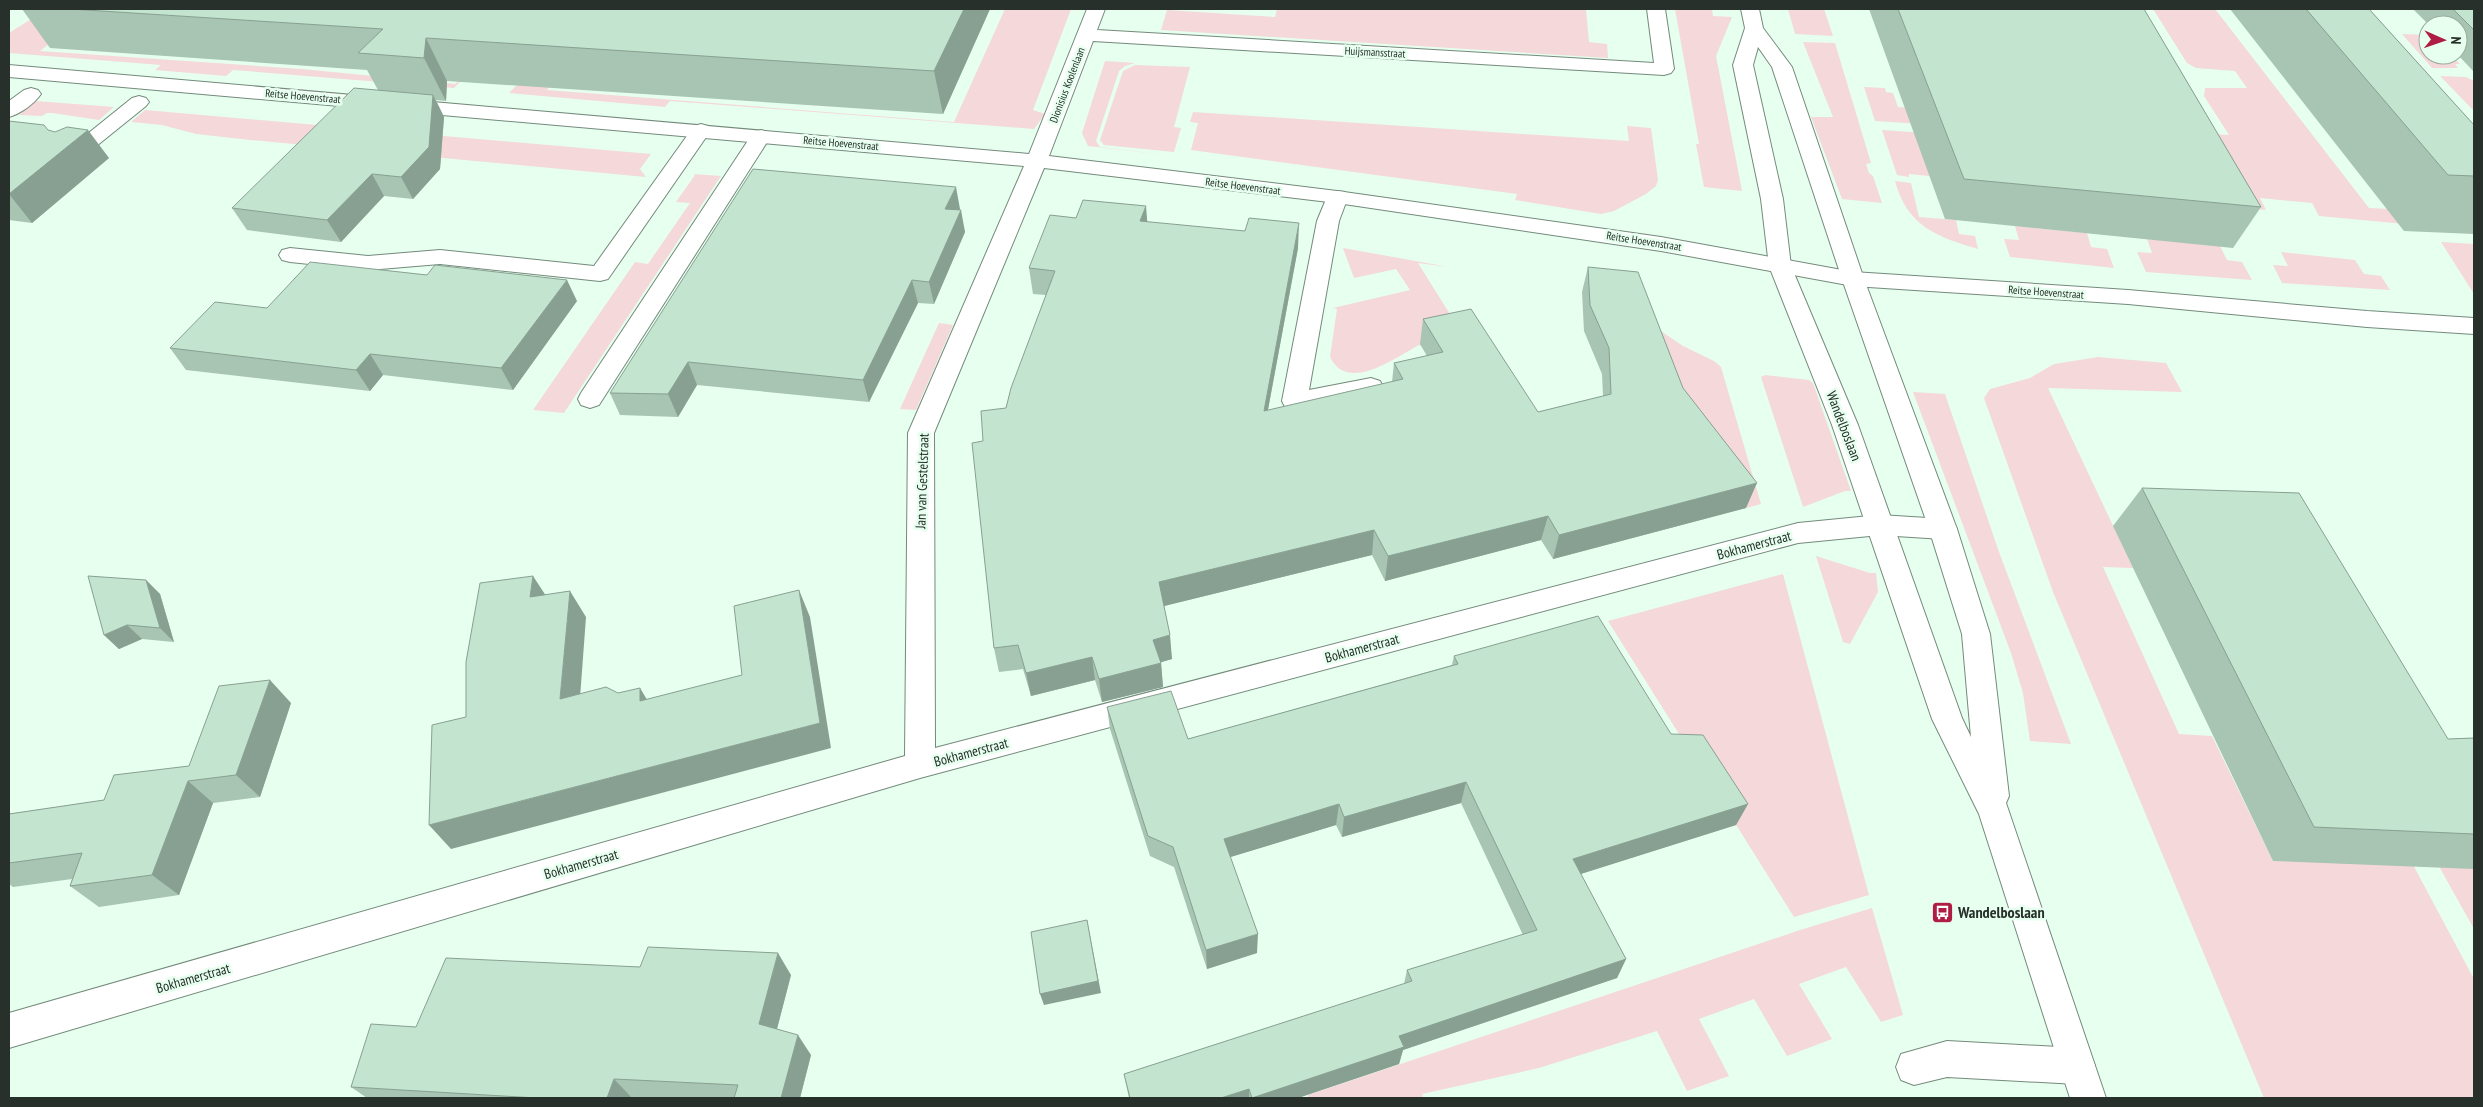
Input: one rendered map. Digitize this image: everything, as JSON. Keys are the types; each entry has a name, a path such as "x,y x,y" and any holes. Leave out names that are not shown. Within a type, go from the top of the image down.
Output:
{"street":[{"name":"Dionisius Koolenlaan","path":"1037,161 1096,9"},
{"name":"Huijsmansstraat","path":"1086,35 1664,70 1656,9"},
{"name":"Wandelboslaan","path":"1752,18 1743,65 1772,199 1780,266 1845,425 1947,719 1994,812 2083,1082"},
{"name":"Wandelboslaan","path":"1752,18 1782,66 1853,279 1943,529 1976,634 1994,812"},
{"name":"Reitse Hoevenstraat","path":"9,71 701,130 1037,161 1337,197 1662,244 1853,279 2128,297 2368,319 2474,326"},
{"path":"9,111 31,94"},
{"path":"77,152 139,102"},
{"path":"290,255 368,263 440,257 600,274 701,130"},
{"path":"590,399 761,136"},
{"name":"Jan van Gestelstraat","path":"920,765 921,433 1037,161"},
{"path":"1337,197 1328,221 1294,400 1371,387"},
{"name":"Bokhamerstraat","path":"9,1031 920,765 1798,533 1880,525 1943,529"},
{"path":"1914,1067 1947,1059 2083,1082"}],"shaded area":[{"path":"47,9 93,9 40,51 302,69 455,84 467,75 454,88 233,70 226,76 155,70 161,65 9,53 9,33"},
{"path":"1005,9 1071,9 1033,110 1045,114 1034,129 670,101 665,107 509,93 517,85 552,82 547,90 954,122"},
{"path":"1277,9 1586,9 1589,42 1607,44 1608,58 1161,30 1167,10 1275,17"},
{"path":"1675,9 1712,9 1713,16 1732,17 1716,56 1742,191 1704,187 1696,144 1699,144"},
{"path":"1788,9 1824,9 1833,36 1795,34"},
{"path":"2153,9 2215,9 2369,208 2413,210 2426,226 2319,216 2312,203 2260,198 2266,210 1909,174 1909,177 1897,175 1882,130 1999,138 2171,131 2229,135 2204,96 2205,88 2247,88 2235,71 2196,68 2187,63"},
{"path":"2402,34 2418,35 2418,52"},
{"path":"1803,42 1835,43 1871,163 1866,164 1869,173 1873,176 1882,203 1842,199 1811,117 1833,117"},
{"path":"1105,61 1135,63 1125,66 1119,71 1096,141 1100,147 1173,156 1088,146 1082,133"},
{"path":"1135,65 1190,67 1174,127 1181,128 1174,152 1104,145 1100,140 1123,71"},
{"path":"2429,65 2456,65 2458,68 2432,68"},
{"path":"2440,76 2466,77 2474,81 2474,111"},
{"path":"1864,87 1885,88 1886,92 1893,93 1898,107 1924,109 1980,128 1875,121"},
{"path":"36,101 114,107 99,120 52,113 42,116 19,115"},
{"path":"145,110 651,154 640,169 646,177 250,140 196,134 162,125 131,122"},
{"path":"1193,112 1629,141 1627,126 1651,128 1658,180 1656,186 1646,194 1614,211 1601,214 1515,200 1517,194 1191,150 1198,123 1190,122"},
{"path":"693,174 721,176 564,413 533,410 635,262 648,264 690,203 676,202 695,175"},
{"path":"1895,181 1911,183 1919,217 1956,220 1959,234 1975,236 1978,249 1949,240 1916,219 1907,209"},
{"path":"2015,226 2087,233 2091,247 2107,249 2114,268 2010,257 2004,239 2019,240"},
{"path":"2147,239 2220,246 2227,260 2242,262 2252,280 2146,272 2137,252 2152,253"},
{"path":"2441,242 2474,244 2474,294"},
{"path":"1343,248 1449,267 1418,263 1463,335 1420,344 1422,347 1419,345 1385,364 1360,373 1348,372 1338,368 1330,357 1337,309 1333,308 1410,290 1396,269 1354,278"},
{"path":"2281,252 2355,260 2364,274 2381,276 2390,290 2282,283 2273,265 2288,266"},
{"path":"939,323 953,325 916,410 900,409"},
{"path":"1649,323 1683,346 1714,361 1721,367 1761,504 1746,508 1677,417"},
{"path":"2098,357 2166,363 2182,392 2048,388 2133,568 2103,567 2179,734 2212,736 2273,861 2411,861 2474,979 2474,1098 2264,1098 2053,592 1984,398 1990,389 2030,378 2054,364"},
{"path":"1765,375 1809,380 1813,383 1851,491 1845,491 1803,507 1761,377"},
{"path":"1913,392 1945,394 1999,552 2071,744 2030,741 2023,693 2011,653"},
{"path":"1816,556 1870,573 1876,573 1878,592 1850,644 1843,642"},
{"path":"1783,574 1869,895 1794,917 1608,621"},
{"path":"2436,861 2474,863 2474,929"},
{"path":"1872,908 1903,1015 1881,1022 1846,967 1799,984 1832,1039 1787,1056 1754,999 1699,1019 1729,1076 1687,1091 1657,1031 1539,1068 1422,1094 1423,1098 1308,1098 1308,1095 1800,930"}],"building":[{"path":"70,9 964,9 934,71 426,38 424,58 358,53 383,29"},
{"path":"1898,9 2144,9 2261,207 1964,179"},
{"path":"2306,9 2369,9 2474,125 2474,176 2448,175"},
{"path":"2453,9 2474,9 2474,30 2468,24 2468,15 2459,15"},
{"path":"354,88 433,95 429,147 401,177 372,174 327,220 232,208"},
{"path":"9,121 44,125 48,130 55,132 67,127 88,130 9,194"},
{"path":"753,169 956,187 945,209 961,210 929,282 912,280 863,380 688,362 668,394 610,393"},
{"path":"1083,200 1146,206 1140,221 1245,231 1249,218 1299,223 1264,411 1403,379 1394,363 1443,352 1423,319 1471,309 1538,412 1611,394 1609,348 1590,305 1588,267 1638,272 1683,388 1757,483 1559,535 1548,516 1388,556 1374,530 1159,582 1170,635 1153,640 1161,663 1099,679 1092,657 1026,673 1018,645 994,648 972,443 983,441 981,411 1006,408 1011,388 1055,271 1029,268 1050,215 1076,218"},
{"path":"310,262 427,275 435,265 567,280 501,368 370,354 356,370 170,348 215,302 267,308"},
{"path":"2142,488 2299,493 2448,739 2474,738 2474,834 2314,827"},
{"path":"88,576 146,580 160,628 127,625 104,635"},
{"path":"533,576 530,597 570,591 560,699 606,687 618,693 640,688 640,701 742,675 734,606 799,590 820,723 429,825 432,725 466,717 466,662 480,583"},
{"path":"1598,616 1671,734 1703,735 1748,804 1573,859 1626,959 1399,1036 1404,1047 1252,1098 1249,1089 1221,1098 1130,1098 1124,1074 1412,981 1407,970 1537,930 1466,782 1344,817 1339,804 1224,839 1258,934 1206,950 1173,847 1148,836 1107,707 1171,691 1188,739 1458,664 1454,656"},
{"path":"270,680 236,775 188,781 152,875 70,886 82,853 9,863 9,814 104,800 114,775 189,766 219,686"},
{"path":"1087,920 1098,981 1040,994 1031,932"},
{"path":"648,947 778,953 759,1024 798,1035 781,1098 734,1098 738,1085 614,1079 607,1098 537,1098 351,1087 371,1024 416,1027 446,958 640,967"}],"place":[{"name":"Wandelboslaan","path":"1942,912"}]}
